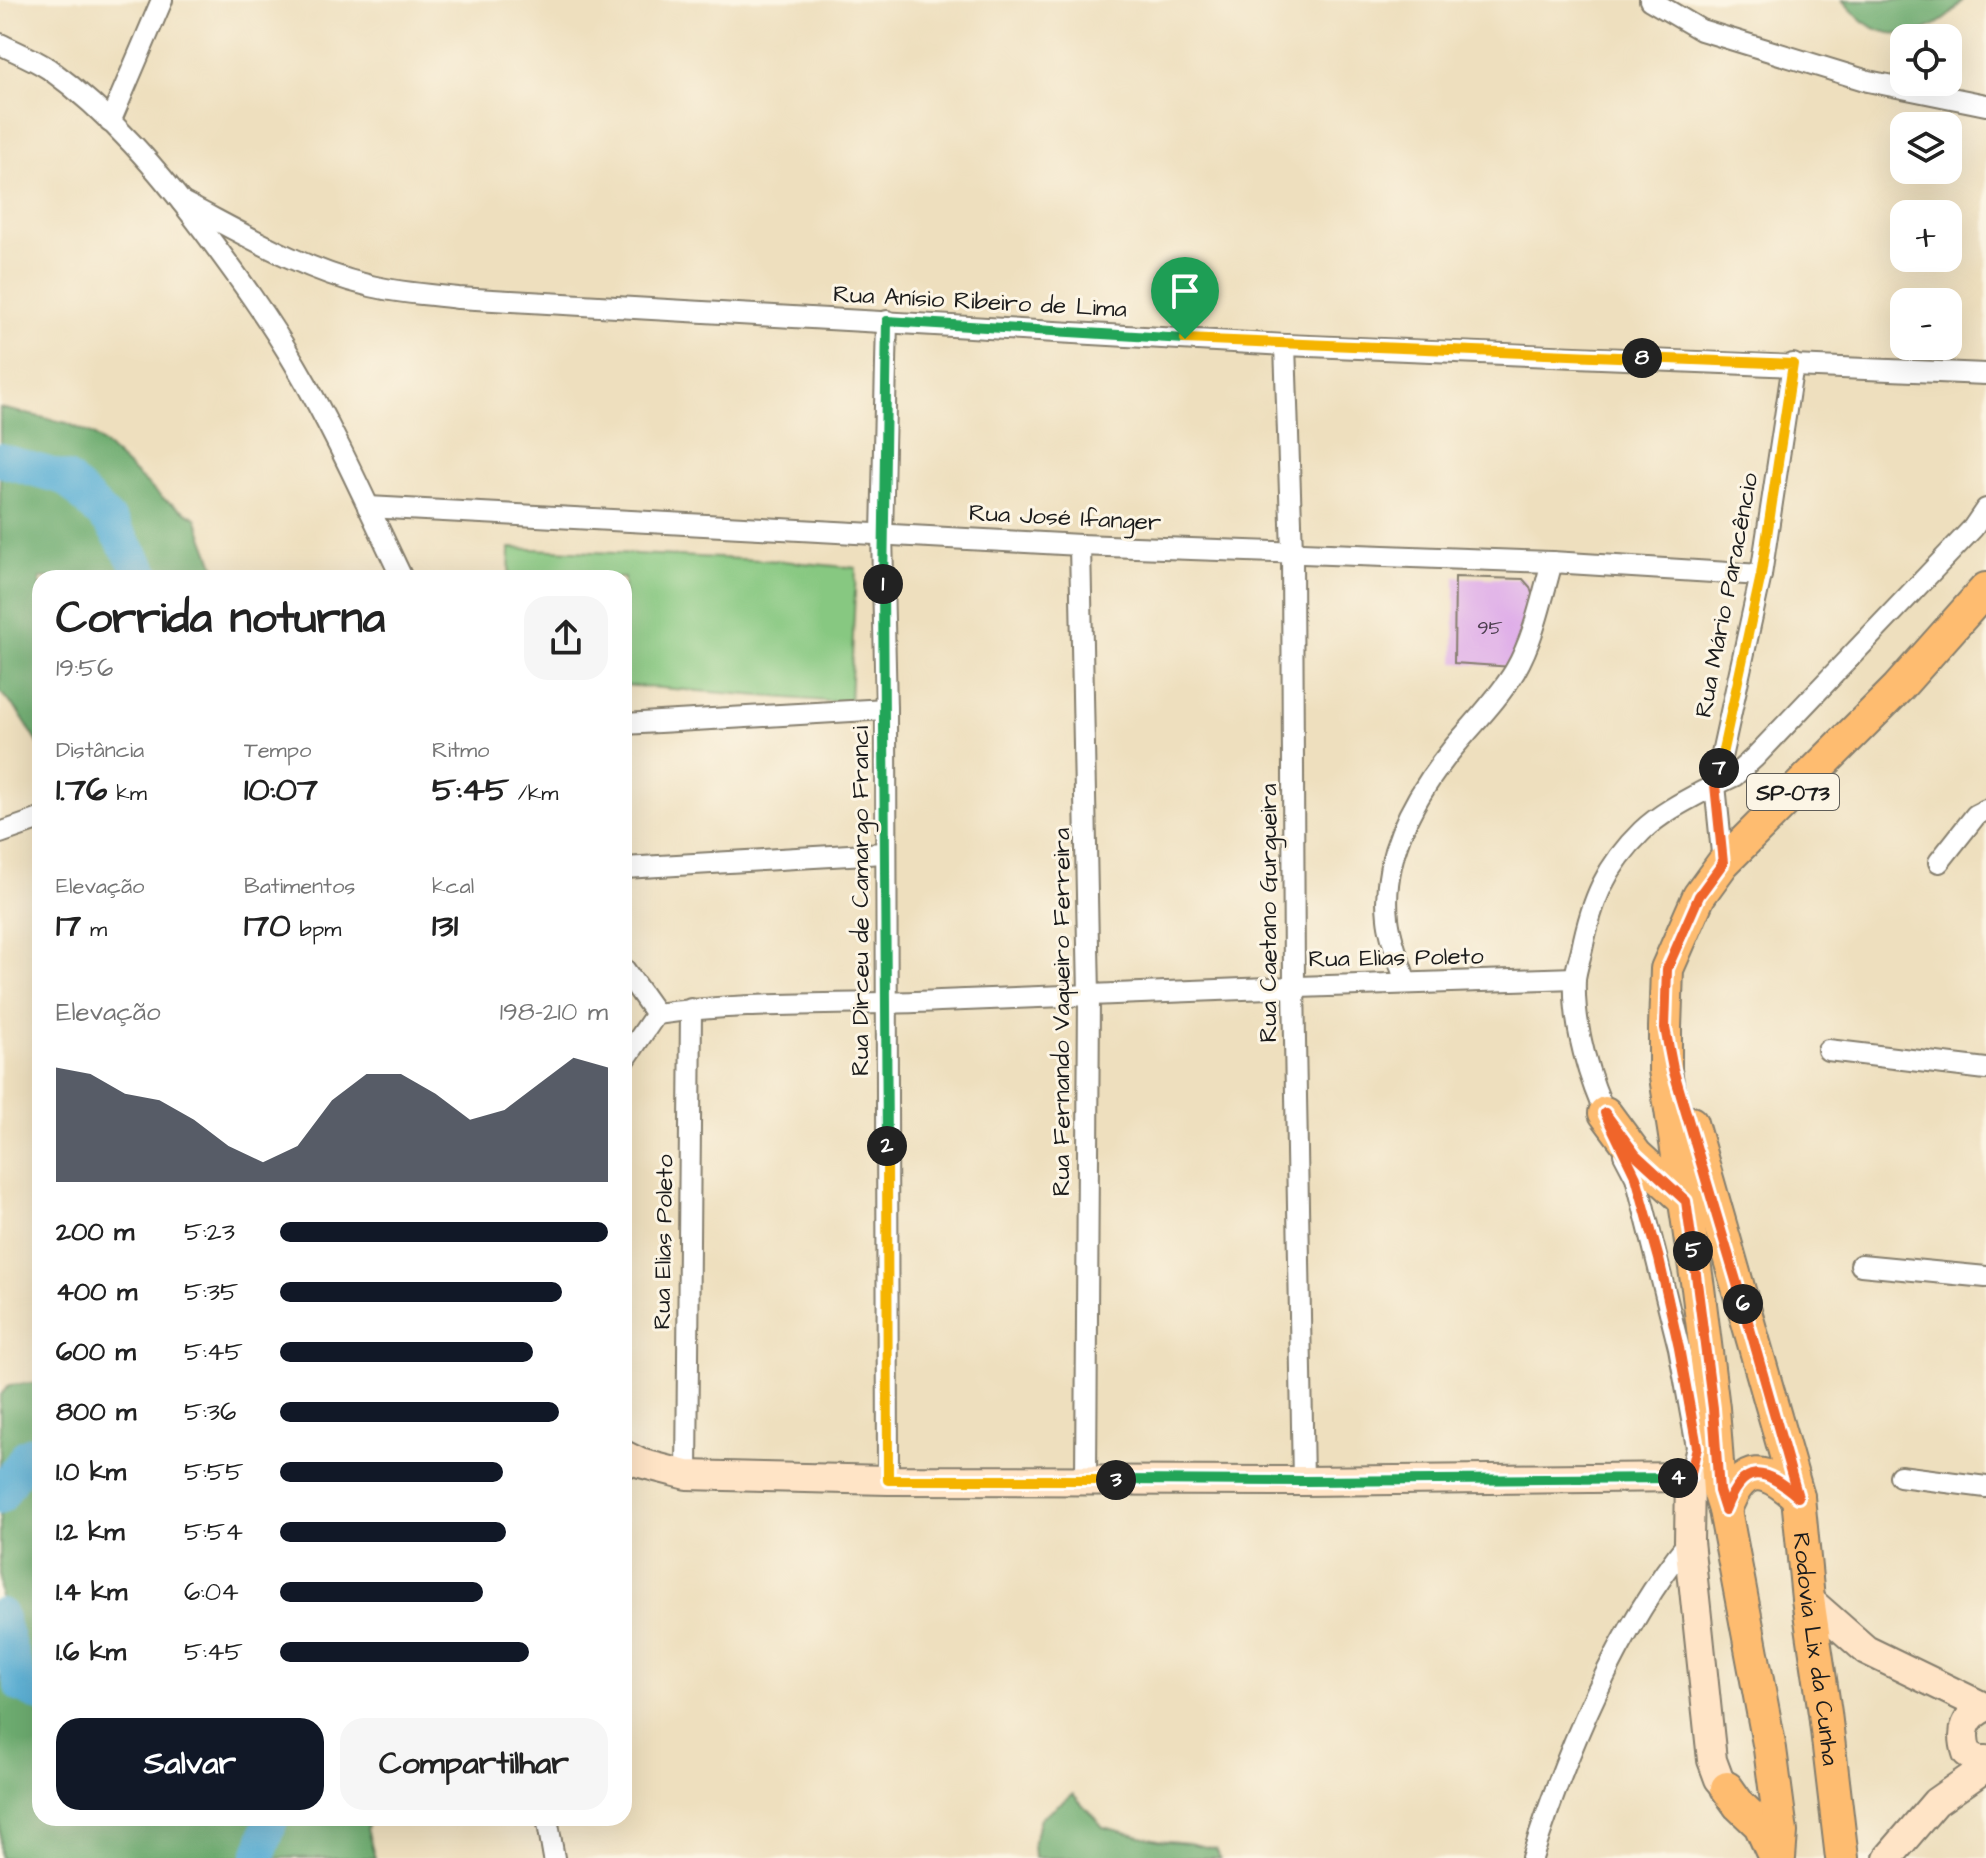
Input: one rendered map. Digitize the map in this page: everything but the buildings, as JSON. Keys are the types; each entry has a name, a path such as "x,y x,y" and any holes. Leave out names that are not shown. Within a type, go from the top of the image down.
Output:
{"main road":[{"name":"Rodovia Lix da Cunha","path":"1777,1858 1781,1832 1770,1749 1719,1491 1713,1408 1665,1070 1667,969 1699,896 1723,863 1898,688 1986,589"},
{"name":"Rodovia Lix da Cunha","path":"1665,1028 1673,1069 1798,1497 1808,1599 1842,1858"},
{"path":"1605,1113 1636,1155 1686,1201"},
{"path":"1725,1510 1733,1488 1743,1479 1758,1474 1777,1478 1798,1497"},
{"path":"1727,1788 1740,1790 1750,1785 1762,1769 1770,1749"},
{"path":"1727,1788 1760,1825 1777,1858"}],"street":[{"path":"110,122 162,0"},
{"path":"1650,0 1701,30 1868,81 1986,105"},
{"path":"0,44 46,67 80,94 149,162 182,202 244,285 296,365 398,570"},
{"name":"Rua Anísio Ribeiro de Lima","path":"182,202 284,255 329,274 369,286 458,298 1285,345 1986,374"},
{"name":"Rua Dirceu de Camargo Franci","path":"887,321 882,534 886,709 888,1480"},
{"name":"Rua Caetano Gurgueira","path":"1285,345 1292,552 1294,985 1303,1481"},
{"name":"Rua Mário Paracêncio","path":"1723,863 1715,785 1761,575 1793,364"},
{"name":"Rua José Ifanger","path":"368,507 1080,545 1552,562 1761,575"},
{"path":"1727,1788 1719,1779 1712,1760 1689,1541 1690,1477 1697,1447 1666,1289 1636,1177 1596,1091 1585,1053 1575,978 1588,919 1601,882 1620,854 1644,828 1672,808 1734,776 1755,757 1973,528 1986,509"},
{"name":"Rua Fernando Vaqueiro Ferreira","path":"1080,545 1089,995 1086,1479"},
{"path":"1406,983 1388,921 1386,889 1392,854 1415,805 1452,749 1495,700 1516,669 1530,638 1552,562"},
{"path":"632,724 886,709"},
{"path":"1939,862 1976,815 1986,810"},
{"path":"0,833 32,822"},
{"path":"632,868 884,853"},
{"name":"Rua Elias Poleto","path":"656,1014 691,1009 886,1004 1294,985 1575,978"},
{"path":"632,980 656,1014 632,1049"},
{"name":"Rua Elias Poleto","path":"687,1475 691,1009"},
{"path":"1828,1050 1986,1069"},
{"path":"1861,1265 1986,1277"},
{"path":"632,1459 687,1475 888,1480 1303,1481 1690,1477"},
{"path":"1900,1476 1986,1487"},
{"path":"1532,1858 1572,1750 1621,1646 1654,1588 1689,1541"},
{"path":"1808,1599 1866,1650 1985,1707"},
{"path":"1985,1707 1969,1717 1964,1729 1964,1741 1967,1753 1978,1760 1986,1760"},
{"path":"1888,1858 1936,1802 1986,1767"},
{"path":"548,1826 554,1858"}],"green space":[{"path":"1842,0 1963,0 1936,24 1890,24 1890,33 1861,20"},
{"path":"0,408 67,423 94,435 162,498 196,518 216,570 32,570 32,733 17,710 0,692"},
{"path":"510,548 782,561 856,568 850,703 632,686 632,570 509,570"},
{"path":"32,1383 32,1826 368,1826 375,1858 0,1858 0,1395 10,1385"},
{"path":"1073,1794 1103,1827 1216,1849 1220,1858 1034,1858 1033,1845 1040,1818"}],"waterway":[{"path":"0,460 67,479 111,523 141,570"},
{"path":"0,1497 27,1455 32,1453"},
{"path":"0,1615 21,1686 32,1691"},
{"path":"258,1858 269,1826"}],"route":[{"path":"887,321 1185,339 1793,364 1761,575 1715,785 1723,863 1699,896 1667,969 1665,1028 1673,1069 1798,1497 1777,1478 1758,1474 1743,1479 1733,1488 1725,1510 1719,1491 1713,1408 1686,1201 1636,1155 1605,1113 1636,1177 1659,1259 1697,1447 1690,1477 1303,1481 888,1480 886,709 882,534 887,321"}]}
